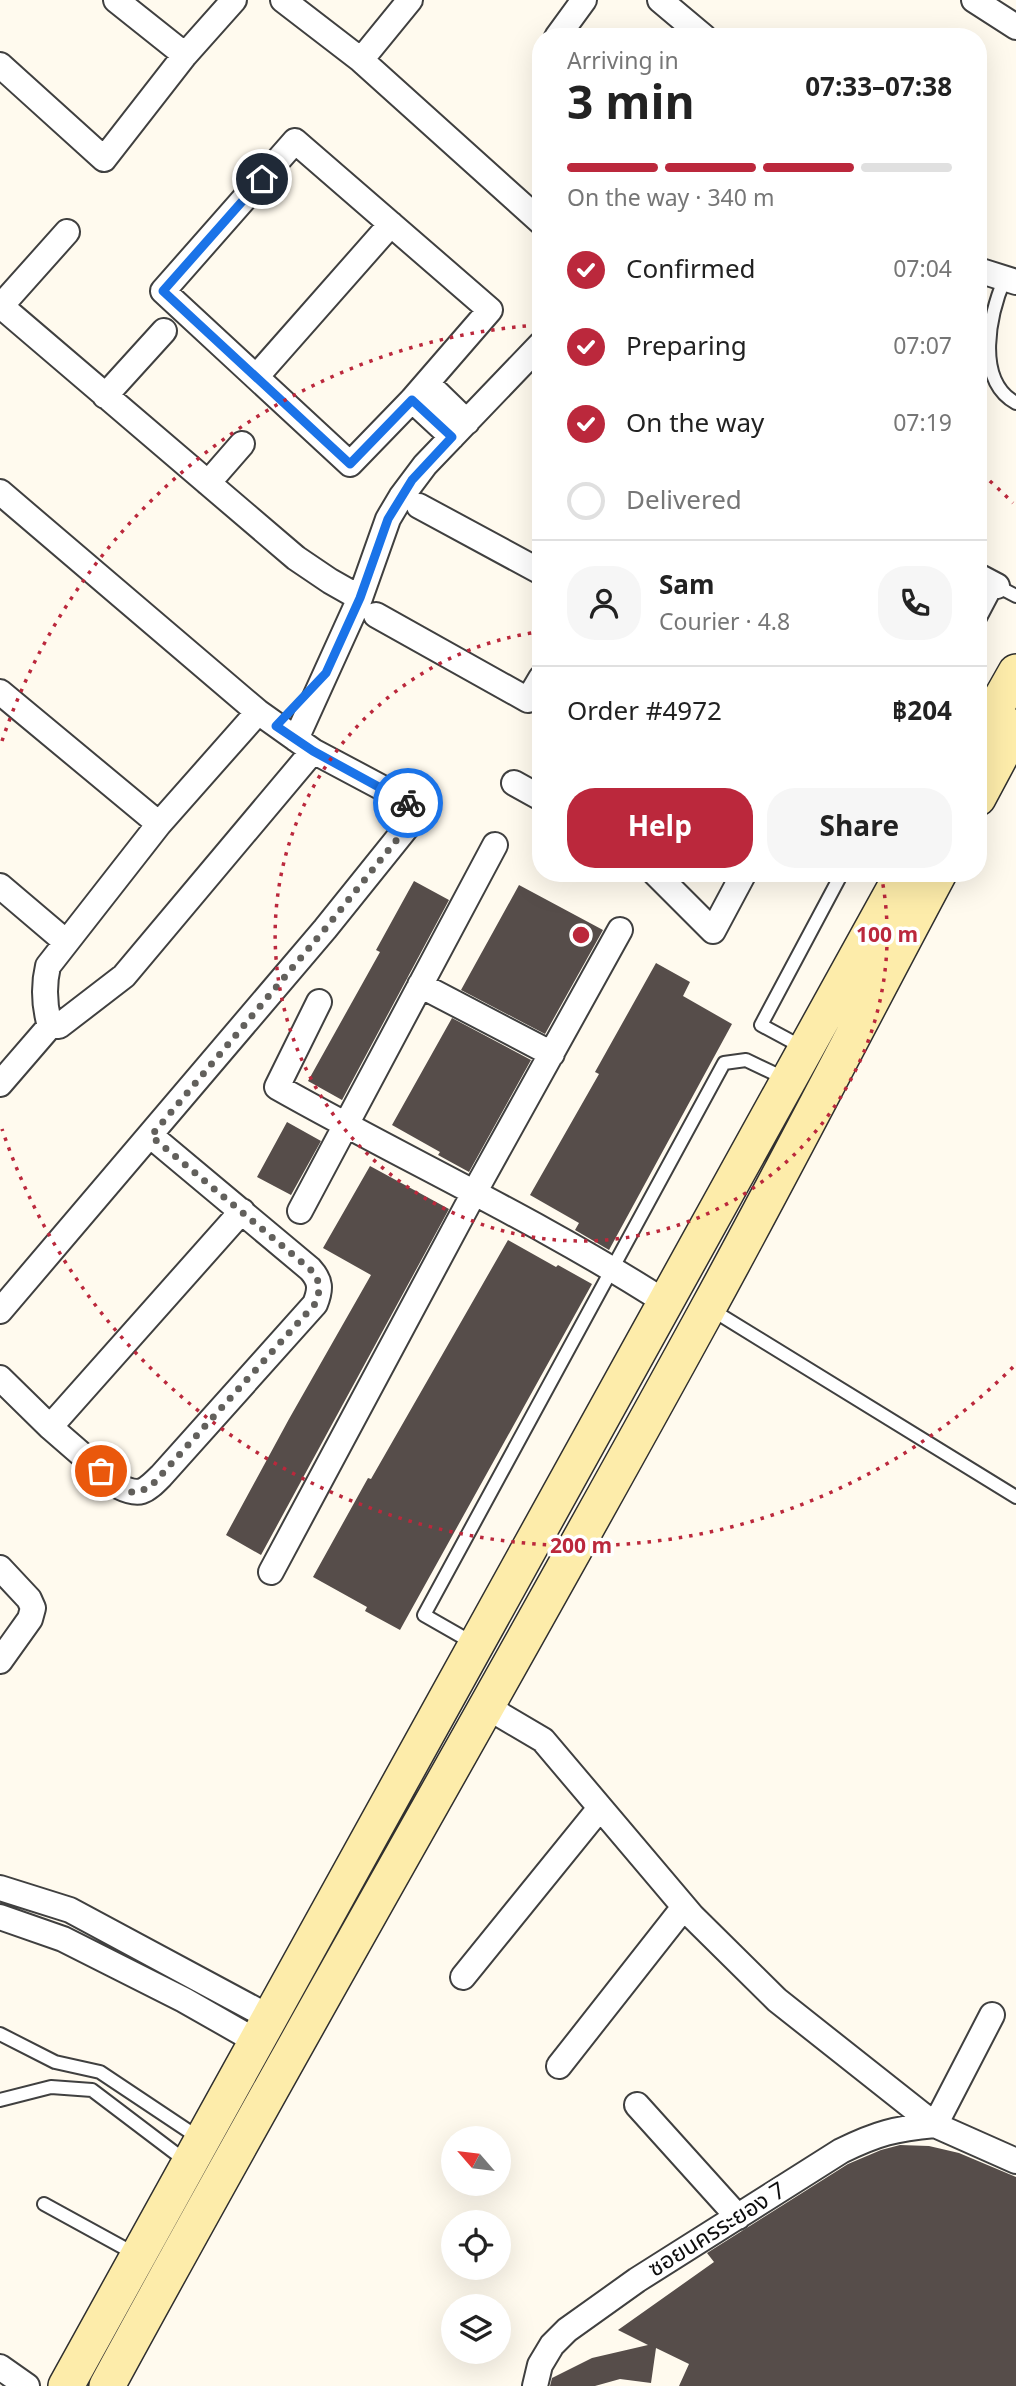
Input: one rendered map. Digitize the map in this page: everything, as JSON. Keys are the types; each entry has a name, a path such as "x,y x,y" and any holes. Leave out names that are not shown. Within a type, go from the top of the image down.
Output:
{"street":[{"path":"116,0 185,55"},
{"path":"0,65 104,159 185,55 234,0"},
{"path":"284,0 361,60 532,214"},
{"path":"361,60 410,0"},
{"path":"564,28 584,0"},
{"path":"660,0 693,28"},
{"path":"974,0 1016,27"},
{"path":"295,141 490,310 420,392 350,464 256,377 163,291 295,141"},
{"path":"256,377 391,224"},
{"path":"67,232 1,306 296,558 368,607 528,700 532,693"},
{"path":"987,273 1010,280"},
{"path":"106,396 164,331"},
{"path":"0,1084 50,1026 59,1026 124,976 368,607 378,545 401,497 425,465 532,353"},
{"path":"420,392 460,429"},
{"path":"208,483 242,444"},
{"path":"0,492 286,732 403,799 413,811 411,819 325,929 0,1311"},
{"path":"419,506 532,567"},
{"path":"987,723 1016,672"},
{"path":"0,692 159,824"},
{"path":"987,781 1016,727"},
{"path":"50,1026 44,985 48,966 159,824 286,732"},
{"path":"514,783 532,793"},
{"path":"300,1211 495,845"},
{"path":"664,882 713,931 739,882"},
{"path":"66,2386 899,882"},
{"path":"107,2386 232,2156 487,1707 709,1308 934,882"},
{"path":"0,886 66,942"},
{"path":"271,1572 474,1193 620,930"},
{"path":"421,985 551,1054"},
{"path":"319,1002 277,1087 612,1267 665,1302"},
{"path":"0,1378 50,1427 118,1486 131,1493 141,1493 161,1476 315,1304 320,1289 319,1280 310,1269 151,1136"},
{"path":"50,1427 243,1211"},
{"path":"553,1505 589,1524"},
{"path":"0,1568 29,1599 33,1608 30,1619 0,1661"},
{"path":"487,1707 543,1740 684,1907 777,2000 935,2125 1016,2161"},
{"path":"463,1977 600,1808"},
{"path":"0,1888 70,1910 262,2029"},
{"path":"559,2066 684,1907"},
{"path":"0,1917 63,1939 184,2000 262,2029"},
{"path":"935,2125 992,2015"},
{"path":"637,2105 738,2217"},
{"name":"ซอยนครระยอง 7","path":"535,2386 540,2365 552,2345 567,2330 637,2280 841,2151 876,2134 900,2128 935,2125"},
{"path":"0,2367 27,2386"}],"lane":[{"path":"1010,280 995,301 988,334 996,383 1002,392 1016,403"},
{"path":"806,1049 761,1025 837,882"},
{"path":"476,1645 424,1615 724,1063 746,1060 789,1080"},
{"path":"709,1308 1016,1497"},
{"path":"0,2034 55,2062 100,2071 195,2151"},
{"path":"51,2087 55,2062"},
{"path":"0,2100 51,2087 92,2090 195,2151"},
{"path":"44,2204 138,2255"}],"building":[{"path":"414,881 449,900 342,1100 308,1081 380,952 376,950"},
{"path":"519,885 603,930 545,1034 461,990"},
{"path":"656,963 690,982 683,996 732,1024 609,1250 575,1230 579,1223 530,1195 599,1074 595,1072"},
{"path":"452,1018 531,1060 469,1172 392,1125"},
{"path":"287,1122 321,1141 291,1195 257,1177"},
{"path":"370,1166 449,1209 261,1555 226,1535 371,1275 323,1248"},
{"path":"508,1240 592,1284 400,1630 365,1611 367,1607 313,1577"},
{"path":"900,2145 929,2146 959,2153 1016,2177 1016,2386 679,2386 689,2364 656,2348 651,2383 620,2379 595,2386 550,2386 552,2378 592,2358 648,2345 618,2330 714,2262 707,2253 848,2164"}],"way so far":[{"path":"101,1471 131,1493 141,1493 152,1485 315,1304 320,1289 316,1275 151,1136 407,827 413,811 408,803"}],"route":[{"path":"262,179 163,291 350,464 412,400 452,437 412,480 388,519 360,598 326,673 276,726 313,751 408,803"}]}
